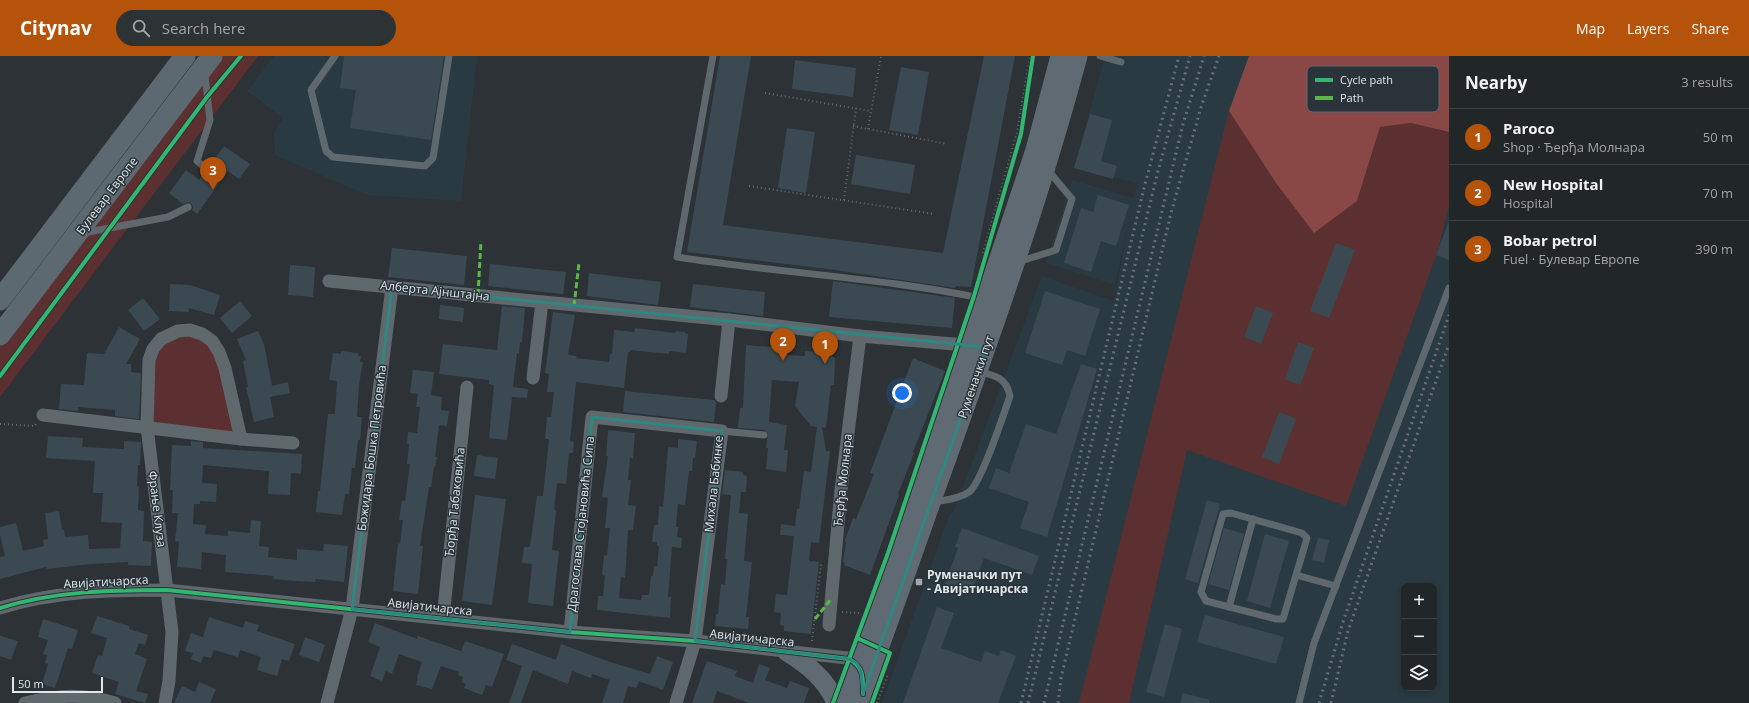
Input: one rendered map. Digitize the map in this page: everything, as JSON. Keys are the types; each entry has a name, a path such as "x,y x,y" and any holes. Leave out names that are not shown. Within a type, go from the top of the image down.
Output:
{"main road":[{"name":"Булевар Европе","path":"0,300 184,56"},
{"name":"Руменачки пут","path":"865,700 931,502 978,371 978,346 986,299 1035,150 1060,56"},
{"name":"Руменачки пут","path":"842,703 978,346 1016,263 1046,168 1078,56"},
{"name":"Булевар Европе","path":"0,335 211,57"},
{"path":"787,652 808,665 825,682 836,703"}],"street":[{"name":"Алберта Ајнштајна","path":"328,281 729,320 860,336 978,346"},
{"name":"Божидара Бошка Петровића","path":"327,703 352,609 392,287"},
{"path":"533,378 542,302"},
{"path":"721,396 729,320"},
{"name":"Фрање Клуза","path":"165,703 169,681 172,632 147,427 148,367 150,354 166,335 178,331 190,330 208,337 219,352 225,368 241,439"},
{"name":"Ђерђа Молнара","path":"829,625 841,490 860,336"},
{"name":"Ђорђа Табаковића","path":"443,618 467,387"},
{"path":"43,415 241,439 293,443"},
{"name":"Михала Бабинке","path":"592,417 722,431 695,641 676,703"},
{"name":"Драгослава Стојановића Сипа","path":"570,632 592,417"},
{"name":"Авијатичарска","path":"0,608 24,600 54,595 116,590 167,590 570,632 695,641 847,658 857,664"},
{"path":"857,664 863,681 865,700"},
{"path":"25,703 73,695 94,697 114,703"}],"lane":[{"path":"335,56 311,90 326,151 332,157 425,166 432,158 449,56"},
{"path":"713,56 677,257 733,266 920,288 986,299"},
{"path":"1100,56 1122,62"},
{"path":"207,169 197,161 210,120 205,76 211,57"},
{"path":"1016,263 1056,250 1072,199 1046,168"},
{"path":"77,234 168,217 188,207"},
{"path":"1300,703 1314,643 1449,288"},
{"path":"931,502 954,498 970,492 979,478 1010,396 1008,386 999,377 978,371"},
{"path":"722,431 764,435"},
{"path":"1231,513 1302,533 1307,538 1296,575 1283,618 1276,619 1206,600 1201,592 1223,514 1231,513"},
{"path":"1229,607 1253,519"},
{"path":"1296,575 1336,586"}],"path":[{"path":"868,129 882,56"},
{"path":"983,259 1017,132 1030,56"},
{"path":"983,259 1021,134 1033,56"},
{"path":"765,93 871,111"},
{"path":"844,200 856,108"},
{"path":"853,126 947,144"},
{"path":"749,186 934,214"},
{"path":"0,424 35,426 43,415"},
{"path":"811,654 821,561"},
{"path":"830,611 863,614"},
{"path":"865,700 885,667"}],"highlighted area":[{"path":"392,287 986,347 863,694 861,672 857,663 849,659 695,641 722,431 592,417 570,632 352,609"}],"shaded area":[{"path":"219,56 258,56 0,397 0,346"},
{"path":"274,56 477,56 461,201 367,195 275,155 274,133 283,118 247,91"},
{"path":"1105,56 1449,56 1449,703 882,703 950,513 953,513 1042,276 1114,301 1129,220 1115,285 1046,263 1072,180 1134,198 1137,183 1074,168"},
{"path":"1249,56 1449,56 1449,132 1411,123 1380,127 1357,201 1314,233 1276,183 1229,111"},
{"path":"1229,111 1276,183 1357,201 1380,127 1411,123 1449,132 1449,205 1438,250 1346,506 1187,450 1129,703 1079,703"},
{"path":"172,333 212,341 241,439 147,427 148,367"}],"building":[{"path":"344,56 444,56 431,140 350,128 356,90 340,88"},
{"path":"720,56 751,56 723,225 943,253 984,56 1015,56 971,287 956,286 955,288 835,270 687,252"},
{"path":"795,60 856,68 853,97 792,89"},
{"path":"901,67 929,72 918,135 889,130"},
{"path":"1090,114 1112,120 1101,161 1117,166 1113,179 1074,168"},
{"path":"787,128 815,132 806,193 778,188"},
{"path":"224,146 250,164 239,179 228,171 197,214 192,210 193,207 191,203 188,202 183,204 169,193 186,170 199,180 204,173 211,172 212,169 210,165"},
{"path":"856,155 915,165 910,194 851,184"},
{"path":"1098,195 1129,205 1116,246 1101,241 1091,272 1064,263 1081,208 1093,212"},
{"path":"1449,224 1449,260 1436,255"},
{"path":"1336,243 1355,250 1329,318 1310,311"},
{"path":"392,248 467,256 464,285 388,277"},
{"path":"490,264 566,272 563,294 488,286"},
{"path":"290,265 315,267 313,297 288,295"},
{"path":"589,273 661,282 658,305 587,296"},
{"path":"833,281 955,298 952,328 829,317"},
{"path":"170,284 190,285 220,295 214,315 189,308 189,312 169,311"},
{"path":"693,284 765,292 763,316 690,307"},
{"path":"1045,291 1100,309 1085,356 1067,350 1062,365 1025,353"},
{"path":"143,298 160,319 144,331 128,310"},
{"path":"240,301 252,316 232,333 220,318"},
{"path":"440,305 464,308 463,322 439,319"},
{"path":"502,306 525,308 522,342 520,342 519,354 517,353 513,387 528,389 527,398 512,397 507,440 489,438 494,385 489,384 489,380 439,374 443,344 497,350"},
{"path":"1256,306 1273,313 1261,344 1244,337"},
{"path":"553,312 575,315 568,355 577,356 576,358 609,362 610,354 612,354 614,330 634,332 635,328 675,333 676,331 685,332 685,334 688,334 686,353 669,351 669,354 630,350 630,352 628,352 624,388 576,382 570,441 574,442 573,453 569,453 566,484 557,483 554,510 556,510 552,550 559,551 553,606 528,603 532,564 522,563 524,547 530,547 537,496 543,496 549,439 545,439 547,417 551,417 554,392 547,392 549,374 545,373"},
{"path":"119,327 140,339 126,364 131,364 131,372 141,373 139,419 115,416 115,410 78,407 78,411 59,409 61,384 84,385 87,353 104,354"},
{"path":"258,331 264,344 272,386 288,382 290,393 270,397 274,417 254,422 246,387 248,387 243,361 246,360 237,339"},
{"path":"1298,342 1314,348 1300,385 1285,379"},
{"path":"746,345 783,348 783,355 805,356 805,351 828,353 835,358 834,385 831,385 826,428 822,427 826,451 830,451 819,543 811,542 809,561 819,562 811,634 784,631 784,626 780,625 781,613 774,612 776,594 787,595 794,536 780,535 781,524 795,526 797,508 799,509 804,471 811,472 817,427 811,426 795,406 799,382 772,380 769,422 787,425 784,450 788,450 786,472 766,469 768,433 764,430 738,428 740,408 743,408"},
{"path":"341,351 358,353 358,356 361,356 360,362 363,362 359,384 357,417 362,417 360,440 358,440 355,468 352,468 349,494 345,494 342,515 316,512 318,491 320,491 328,414 335,414 337,381 329,380 333,353 341,354"},
{"path":"913,358 945,371 913,452 914,453 870,575 844,565 845,540 853,518 856,519 874,474 870,473"},
{"path":"1081,364 1097,369 1047,537 1020,528 1029,502 989,488 996,468 1009,473 1026,424 1056,434"},
{"path":"413,370 434,372 431,395 442,397 441,410 449,411 447,426 439,425 435,457 437,457 431,487 429,487 420,546 423,546 418,594 393,591 398,543 400,544 403,520 399,520 402,500 405,501 410,464 407,464 409,444 407,444 408,432 417,433 420,407 416,407 418,394 410,393"},
{"path":"625,391 714,400 716,402 714,422 623,412"},
{"path":"1279,412 1296,419 1279,464 1262,457"},
{"path":"608,430 635,433 633,459 630,458 628,480 631,480 628,505 636,506 633,530 628,530 625,578 621,577 619,598 641,600 642,595 649,595 651,576 653,576 654,566 657,567 659,546 657,546 657,542 652,542 654,525 658,525 659,506 663,507 668,447 678,448 678,439 697,441 692,471 689,471 685,505 678,504 676,527 678,527 677,537 682,538 681,548 672,547 668,597 671,597 670,618 597,610 598,596 603,596 605,576 602,575 604,555 607,556 610,528 605,528 608,498 602,497 608,456 606,456"},
{"path":"48,436 83,438 82,447 124,449 124,441 141,442 137,486 139,487 138,510 144,511 143,541 152,542 151,566 128,565 128,562 47,569 46,567 0,579 0,557 5,556 0,535 0,527 16,523 23,551 44,546 43,540 48,539 45,513 59,511 62,530 64,530 65,537 88,535 89,549 120,548 122,523 101,522 103,493 93,493 95,461 46,458"},
{"path":"191,441 203,442 203,448 302,454 301,474 291,473 290,495 268,494 269,471 203,465 202,483 217,484 216,502 200,501 200,504 194,504 193,524 206,525 205,534 228,536 228,531 250,533 251,520 261,521 259,546 269,547 268,557 297,560 297,549 323,551 324,544 348,546 344,582 316,579 315,582 295,581 273,579 274,576 225,572 226,555 202,552 201,569 177,567 179,542 175,541 178,513 172,513 173,490 170,490 172,445 191,446"},
{"path":"477,455 498,458 495,479 474,476"},
{"path":"725,470 743,472 743,475 747,476 746,492 741,492 739,513 748,514 744,561 752,562 746,617 749,617 748,629 715,626 716,614 718,614 721,584 725,585 727,559 725,559 731,495 722,494"},
{"path":"475,495 506,499 492,605 462,601"},
{"path":"1207,500 1220,504 1198,583 1185,579"},
{"path":"962,528 1039,556 1032,575 984,558 971,593 945,584 958,548 955,547"},
{"path":"1224,528 1244,534 1229,590 1208,584"},
{"path":"1265,534 1289,541 1270,608 1247,601"},
{"path":"1318,538 1329,540 1324,563 1312,560"},
{"path":"937,607 954,613 941,648 981,662 985,651 999,656 1001,650 1016,656 998,703 903,703"},
{"path":"1205,615 1284,637 1276,664 1197,642"},
{"path":"97,616 129,626 129,629 148,635 145,645 139,643 135,654 147,659 136,691 148,694 145,703 115,694 119,682 92,673 98,655 102,656 107,638 91,633"},
{"path":"209,617 243,628 245,621 259,625 257,631 295,644 289,661 282,659 277,676 257,670 261,657 240,650 238,657 214,650 211,658 203,656 201,663 191,659 193,653 185,651 191,633 203,637"},
{"path":"43,619 78,630 72,649 68,648 55,688 42,684 48,664 45,663 47,655 43,654 48,640 38,637"},
{"path":"375,623 417,639 418,636 461,651 465,641 504,654 492,687 486,685 482,695 464,688 466,684 462,682 463,677 458,675 459,672 441,666 432,689 416,685 422,662 399,654 392,674 386,671 382,681 370,676 380,647 368,642"},
{"path":"1165,624 1182,629 1164,697 1146,692"},
{"path":"0,636 18,641 11,660 0,656"},
{"path":"305,637 325,645 319,662 299,655"},
{"path":"512,644 556,660 561,644 610,662 650,674 657,656 673,662 663,690 639,681 636,688 628,686 623,703 602,703 610,680 592,674 591,678 572,671 568,684 533,670 521,703 509,703 522,666 506,660"},
{"path":"707,661 737,671 735,676 753,683 759,664 770,668 765,680 787,688 790,681 809,688 804,703 749,703 717,691 713,703 692,703"},
{"path":"199,682 216,689 210,703 174,703 182,686 195,692"},
{"path":"1183,693 1210,700 1209,703 1180,703"}],"railway":[{"path":"1021,703 1144,188 1179,56"},
{"path":"1028,703 1158,171 1190,56"},
{"path":"1044,703 1183,124 1204,56"},
{"path":"1058,703 1061,678 1171,213 1202,104 1219,56"},
{"path":"1319,703 1343,622 1449,315"},
{"path":"1331,703 1348,631 1449,344"}],"marked path":[{"path":"478,295 481,241"},
{"path":"574,306 579,263"},
{"path":"815,619 832,598"}],"cycle path":[{"path":"0,376 207,97 241,56"},
{"path":"833,703 888,553 974,296 1021,134 1033,56"},
{"path":"0,608 21,602 62,595 104,591 167,590 570,632 695,641 849,659 860,669 863,678 863,694"},
{"path":"857,638 890,653 872,703"}],"place":[{"name":"Bobar petrol","path":"213,190"},
{"name":"New Hospital","path":"783,361"},
{"name":"Paroco","path":"825,364"},
{"name":"Руменачки пут - Авијатичарска","path":"919,582"}]}
